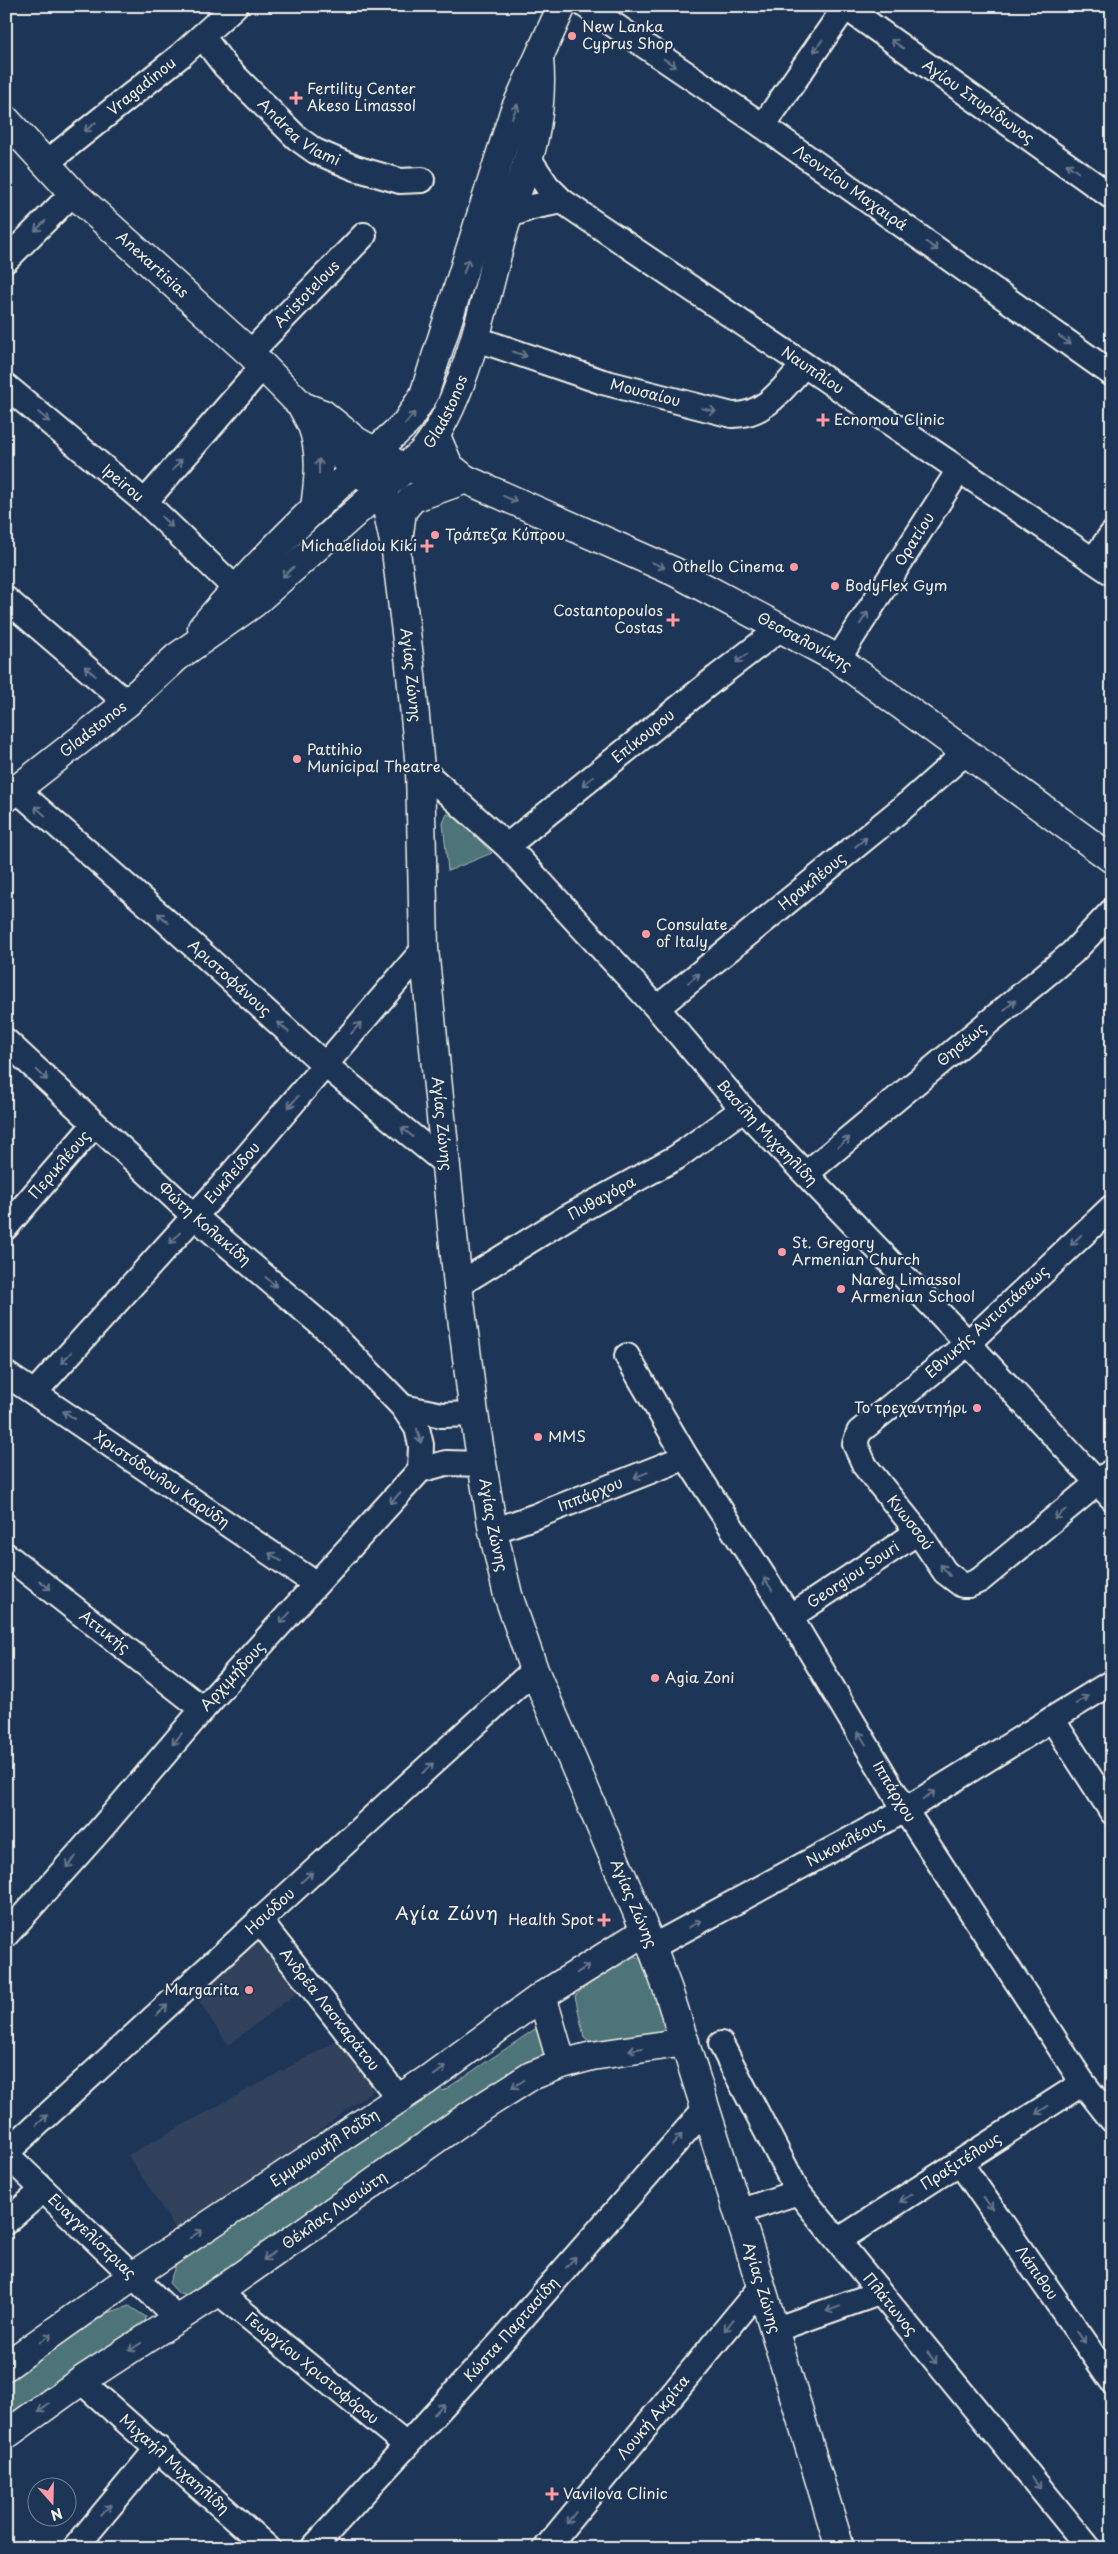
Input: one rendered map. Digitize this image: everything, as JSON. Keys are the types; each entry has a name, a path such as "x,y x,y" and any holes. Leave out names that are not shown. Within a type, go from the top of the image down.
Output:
{"main road":[{"name":"Gladstonos","path":"177,657 235,588 406,423 424,396 514,112 562,6"},
{"name":"Gladstonos","path":"12,794 126,703 177,657 254,603 382,490 436,436 450,409 474,338 508,216 529,159 539,104 541,79 539,58"},
{"name":"Anexartisias","path":"6,120 73,193 257,360 307,416 323,414 356,441 366,461 404,468"},
{"path":"307,416 318,443 320,469 316,508"},
{"path":"436,436 449,466 465,480"},
{"name":"Αγίας Ζώνης","path":"366,461 382,490 396,551 420,768 424,949 445,1163 474,1414 493,1530 508,1595 534,1670 648,1939 685,2042 840,2548"},
{"name":"Θεσσαλονίκης","path":"404,468 465,480 675,572 838,659 886,693 965,754 1112,859"},
{"path":"396,551 402,512 413,498 428,491 465,480"},
{"path":"337,528 356,521 368,522 377,527 396,551"},
{"name":"Εμμανουήλ Ροΐδη","path":"6,2366 134,2275 400,2098 542,1996 648,1939"},
{"path":"542,1996 562,2064"},
{"name":"Θέκλας Λυσιώτη","path":"6,2435 81,2381 218,2292 473,2113 531,2076 562,2064 601,2054 685,2042"}],"street":[{"name":"Vragadinou","path":"45,164 202,36 235,6"},
{"name":"Λεοντίου Μαχαιρά","path":"586,6 763,126 1112,374"},
{"path":"763,126 845,7"},
{"name":"Αγίου Σπυρίδωνος","path":"845,7 1112,196"},
{"name":"Andrea Vlami","path":"202,36 226,66 296,138 315,151 355,168 400,182 422,180"},
{"name":"Ναυπλίου","path":"529,159 547,186 562,201 1102,567"},
{"path":"6,260 73,193"},
{"path":"508,216 532,206 562,201"},
{"name":"Aristotelous","path":"145,502 257,360 364,235"},
{"name":"Μουσαίου","path":"474,338 602,382 732,415 745,416 759,410 771,401 804,365"},
{"name":"Ipeirou","path":"6,386 145,502 235,588"},
{"name":"Ορατίου","path":"838,659 959,470"},
{"path":"1102,567 1112,534"},
{"path":"6,599 126,703"},
{"name":"Επίκουρου","path":"507,846 716,677 781,628"},
{"name":"Ηρακλέους","path":"657,1008 911,801 965,754"},
{"name":"Βασίλη Μιχαηλίδη","path":"420,768 507,846 657,1008 743,1108 968,1343 1107,1484"},
{"name":"Αριστοφάνους","path":"12,794 163,918 324,1064 445,1163"},
{"name":"Θησέως","path":"807,1173 1072,953 1112,912"},
{"name":"Ευκλείδου","path":"35,1392 194,1216 424,949"},
{"name":"Φώτη Κολακίδη","path":"6,1041 94,1125 194,1216 331,1333 403,1408 417,1428 421,1445 420,1470"},
{"name":"Πυθαγόρα","path":"458,1285 566,1218 677,1157 743,1108"},
{"name":"Περικλέους","path":"6,1226 94,1125"},
{"name":"Εθνικής Αντιστάσεως","path":"859,1432 968,1343 1112,1207"},
{"name":"Ιππάρχου","path":"627,1356 686,1457 790,1616 905,1810 1083,2083 1112,2120"},
{"name":"Χριστόδουλου Καρύδη","path":"6,1374 316,1584"},
{"path":"403,1408 442,1415 474,1414"},
{"name":"Κνωσσού","path":"859,1432 855,1444 865,1466 918,1532 945,1572 962,1585 969,1585 985,1575 1107,1484"},
{"name":"Ιππάρχου","path":"493,1530 536,1516 686,1457"},
{"path":"420,1470 446,1463 483,1464"},
{"name":"Αρχιμήδους","path":"6,1935 99,1831 203,1709 420,1470"},
{"name":"Georgiou Souri","path":"790,1616 918,1532"},
{"name":"Αττικής","path":"6,1555 203,1709"},
{"name":"Ησιόδου","path":"6,2153 534,1670"},
{"name":"Νικοκλέους","path":"648,1939 905,1810 1112,1682"},
{"path":"1052,1719 1112,1812"},
{"name":"Ανδρέα Λασκαράτου","path":"259,1920 400,2098"},
{"name":"Πλάτωνος","path":"720,2044 798,2192 1089,2548"},
{"name":"Πραξιτέλους","path":"839,2240 1083,2083"},
{"name":"Κώστα Παρτασίδη","path":"313,2548 501,2342 706,2108"},
{"name":"Ευαγγελίστριας","path":"6,2153 178,2319"},
{"name":"Λάπιθου","path":"960,2163 1112,2381"},
{"path":"6,2222 43,2190"},
{"path":"738,2212 798,2192"},
{"name":"Λουκή Ακρίτα","path":"546,2548 760,2288"},
{"name":"Γεωργίου Χριστοφόρου","path":"218,2292 406,2445"},
{"path":"774,2330 879,2293"},
{"name":"Μιχαήλ Μιχαηλίδη","path":"81,2381 268,2548"},
{"path":"75,2548 158,2448"}],"shaded area":[{"name":"Margarita","path":"252,1937 264,1939 305,1987 228,2045 193,1992"},
{"path":"353,2032 385,2081 180,2236 128,2155"}],"green space":[{"path":"447,814 456,816 492,853 448,871 443,823"},
{"path":"633,1956 640,1958 669,2027 651,2035 591,2042 584,2037 575,1996 586,1985"},
{"path":"535,2029 549,2050 533,2063 187,2295 179,2294 169,2283 175,2267 182,2259 436,2084 443,2091"},
{"path":"129,2306 146,2317 144,2326 6,2422 6,2383 107,2313"}],"place":[{"name":"New Lanka Cyprus Shop","path":"572,36"},
{"name":"Fertility Center Akeso Limassol","path":"296,98"},
{"name":"Ecnomou Clinic","path":"823,420"},
{"name":"Τράπεζα Κύπρου","path":"435,535"},
{"name":"Michaelidou Kiki","path":"427,546"},
{"name":"Othello Cinema","path":"794,567"},
{"name":"BodyFlex Gym","path":"835,586"},
{"name":"Costantopoulos Costas","path":"673,620"},
{"name":"Pattihio Municipal Theatre","path":"297,759"},
{"name":"Consulate of Italy","path":"646,934"},
{"name":"St. Gregory Armenian Church","path":"782,1252"},
{"name":"Nareg Limassol Armenian School","path":"841,1289"},
{"name":"Το τρεχαντηήρι","path":"977,1408"},
{"name":"MMS","path":"538,1437"},
{"name":"Agia Zoni","path":"655,1678"},
{"name":"Health Spot","path":"604,1920"},
{"name":"Margarita","path":"249,1990"},
{"name":"Vavilova Clinic","path":"552,2494"}],"district":[{"name":"Αγία Ζώνη","path":"447,1914"}]}
